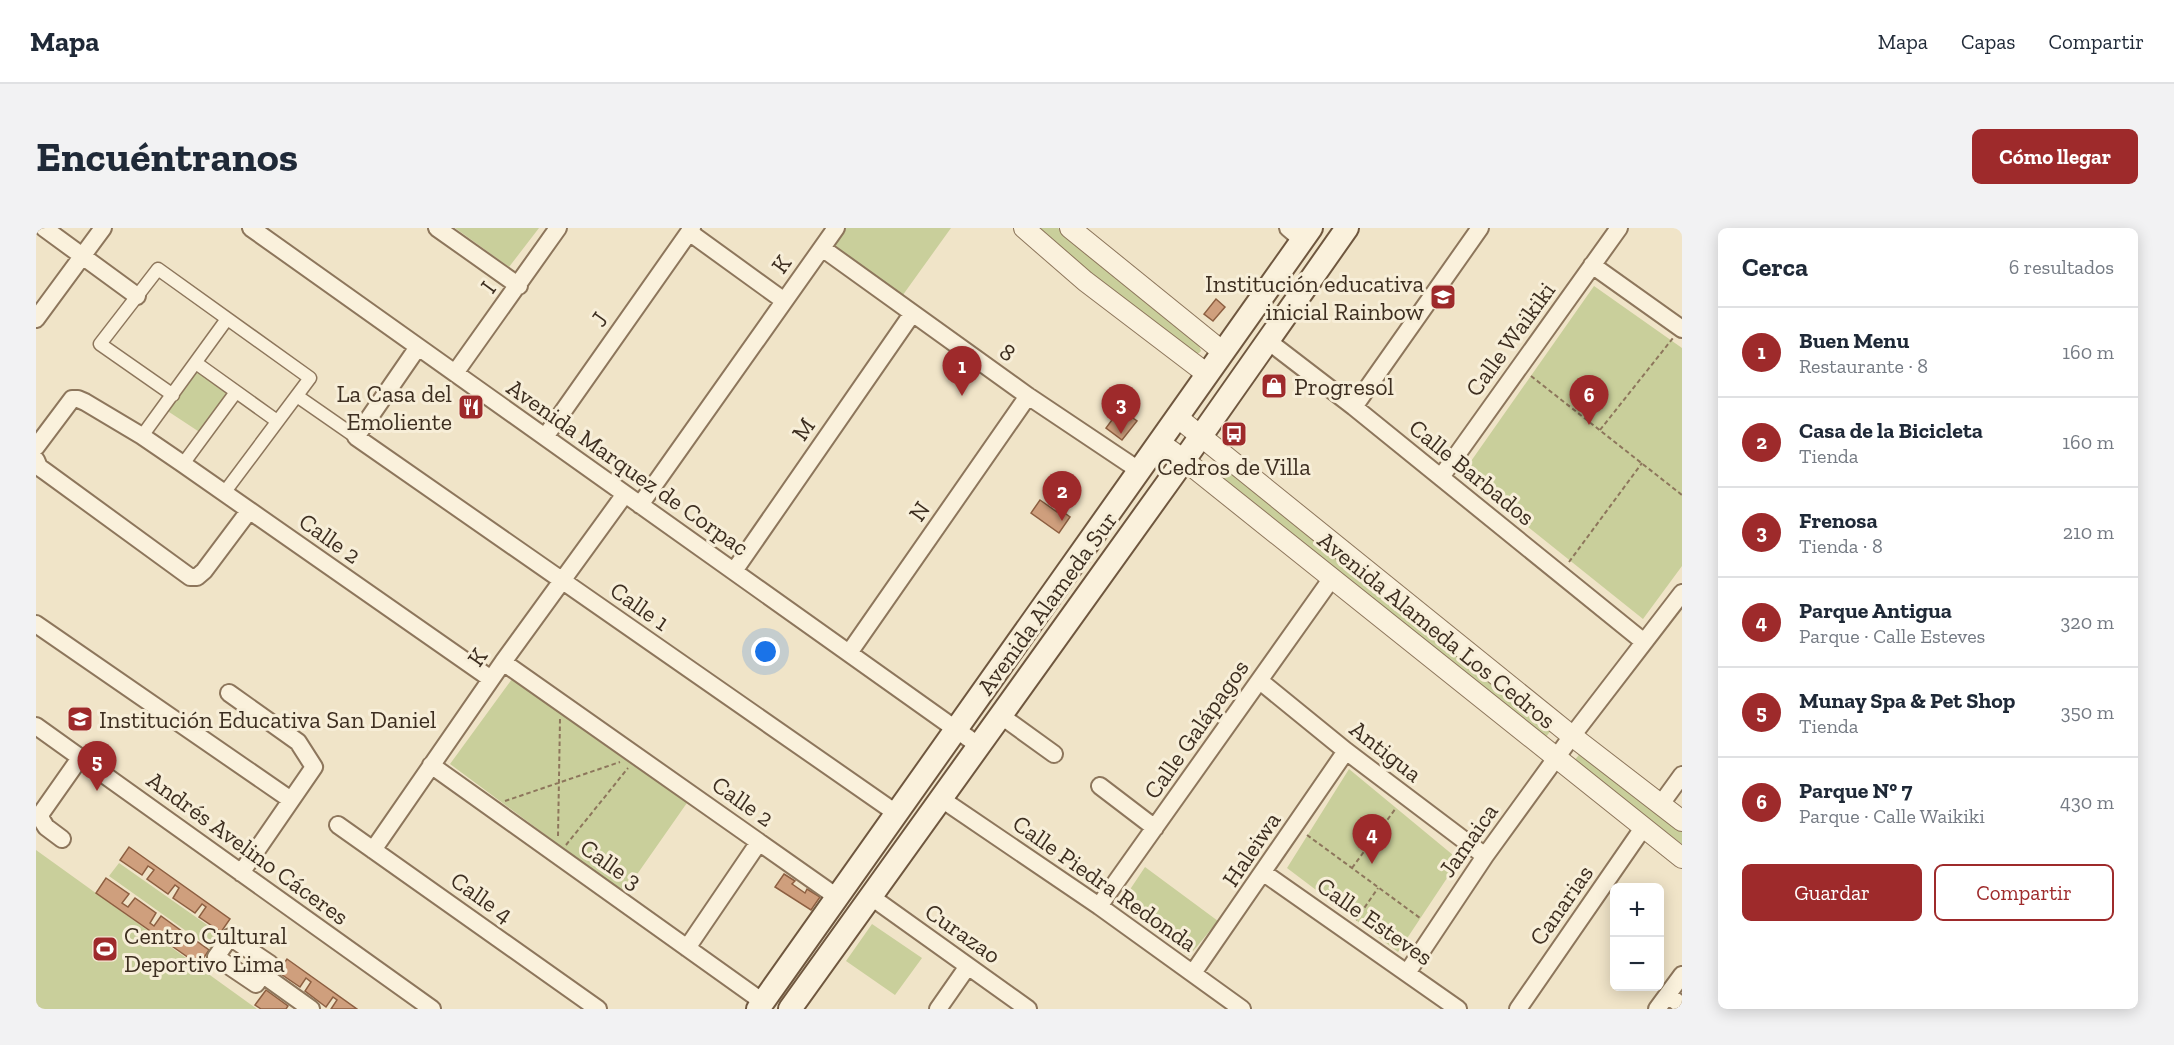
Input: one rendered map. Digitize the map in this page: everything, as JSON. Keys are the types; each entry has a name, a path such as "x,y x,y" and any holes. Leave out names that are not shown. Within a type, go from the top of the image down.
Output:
{"main road":[{"name":"Avenida Alameda Sur","path":"790,1009 1184,460 1347,228"},
{"name":"Avenida Alameda Sur","path":"760,1005 1140,471 1223,352 1301,232"}],"street":[{"path":"44,228 137,296"},
{"path":"36,319 103,228"},
{"name":"Avenida Marquez de Corpac","path":"251,228 978,745"},
{"path":"437,228 519,286"},
{"name":"I","path":"455,373 558,228"},
{"name":"K","path":"640,505 836,228"},
{"path":"1024,228 1085,281 1207,374"},
{"path":"1070,228 1223,352"},
{"path":"1354,407 1480,228"},
{"name":"Calle Waikiki","path":"1441,477 1619,228"},
{"path":"690,230 783,300"},
{"name":"J","path":"545,437 690,230"},
{"name":"8","path":"822,248 1028,396 1140,471"},
{"path":"1592,266 1682,328"},
{"path":"172,394 100,344 158,269 310,378 224,493"},
{"name":"M","path":"734,571 912,314"},
{"path":"142,436 227,319"},
{"name":"Calle Barbados","path":"1268,340 1644,642"},
{"path":"297,396 356,437 418,347"},
{"path":"196,363 277,421"},
{"path":"183,464 236,392"},
{"name":"N","path":"849,653 1028,396"},
{"name":"Calle 2","path":"36,447 72,399 85,402 142,436 491,679"},
{"name":"Avenida Alameda Los Cedros","path":"1177,417 1572,736 1682,821"},
{"name":"Calle 1","path":"356,437 896,813"},
{"name":"Avenida Alameda Los Cedros","path":"1159,442 1682,858"},
{"path":"36,460 39,467 190,577 197,577 204,571 249,510"},
{"name":"K","path":"373,850 503,662 625,494"},
{"name":"Calle Galápagos","path":"1099,906 1332,578"},
{"name":"Jamaica","path":"1407,974 1485,856 1556,757 1681,597"},
{"path":"36,624 291,800"},
{"name":"Calle 2","path":"503,662 837,897"},
{"name":"Antigua","path":"1260,681 1346,751 1485,856"},
{"path":"229,693 298,742 314,767 241,873"},
{"path":"1000,715 1054,754"},
{"name":"Andrés Avelino Cáceres","path":"36,726 432,1009"},
{"name":"Haleiwa","path":"1193,973 1346,751"},
{"path":"62,839 46,827 40,817 80,758"},
{"name":"Calle 3","path":"431,765 687,948 760,1005"},
{"path":"1661,804 1682,776"},
{"path":"1100,786 1155,828"},
{"name":"Calle Piedra Redonda","path":"940,798 1099,906 1242,1009"},
{"name":"Calle 4","path":"338,825 598,1009"},
{"name":"Canarias","path":"1518,1009 1643,828"},
{"path":"687,948 759,842"},
{"name":"Calle Esteves","path":"1263,873 1458,1009"},
{"name":"Curazao","path":"870,896 1028,1009"},
{"path":"938,1009 968,966"},
{"path":"262,974 311,1009"},
{"path":"1658,1009 1682,975"},
{"path":"1668,995 1682,1006"}],"path":[{"path":"1600,430 1682,328"},
{"path":"1520,366 1682,495"},
{"path":"1561,574 1642,464"},
{"path":"558,856 560,702"},
{"path":"489,806 638,756"},
{"path":"558,856 638,756"},
{"path":"1352,868 1396,808"},
{"path":"1307,836 1420,918"},
{"path":"1356,920 1379,887"}],"green space":[{"path":"455,228 539,228 509,267"},
{"path":"844,228 951,228 900,299 830,248"},
{"path":"1032,228 1058,228 1198,343 1201,351 1191,353"},
{"path":"1594,286 1682,348 1682,566 1643,619 1462,474"},
{"path":"196,363 236,392 204,435 163,408"},
{"path":"1228,465 1554,726 1546,737 1220,475"},
{"path":"512,679 689,800 624,893 450,764"},
{"path":"1582,751 1682,828 1682,844 1574,761"},
{"path":"1349,769 1459,860 1398,952 1287,868"},
{"name":"Centro Cultural Deportivo Lima","path":"36,850 257,1009 36,1009"},
{"path":"119,863 220,934 210,948 109,876"},
{"path":"1145,867 1218,921 1189,956 1121,903"},
{"path":"872,924 922,958 895,995 846,961"}],"building":[{"path":"1216,299 1225,307 1213,321 1204,314"},
{"path":"1120,409 1137,421 1122,440 1106,428"},
{"path":"1040,500 1057,512 1059,509 1070,517 1059,533 1031,513"},
{"path":"129,847 230,919 221,932 199,917 206,907 202,904 195,913 173,898 179,888 175,885 168,894 147,879 154,870 148,866 142,875 120,860"},
{"path":"784,874 795,881 792,884 805,893 807,889 820,897 811,910 775,887"},
{"path":"106,878 129,894 122,903 128,907 135,898 156,913 150,923 154,926 161,916 183,932 177,941 181,944 188,935 209,950 199,965 96,893"},
{"path":"287,959 357,1009 331,1009 337,1000 333,997 326,1007 305,991 311,982 306,978 300,987 278,972"},
{"path":"266,990 288,1006 286,1009 261,1009 255,1005"}],"place":[{"name":"Institución educativa inicial Rainbow","path":"1443,297"},
{"name":"Progresol","path":"1274,386"},
{"name":"Buen Menu","path":"962,396"},
{"name":"La Casa del Emoliente","path":"471,407"},
{"name":"Parque N° 7","path":"1589,425"},
{"name":"Frenosa","path":"1121,434"},
{"name":"Cedros de Villa","path":"1234,434"},
{"name":"Casa de la Bicicleta","path":"1062,521"},
{"name":"Institución Educativa San Daniel","path":"80,719"},
{"name":"Munay Spa & Pet Shop","path":"97,791"},
{"name":"Parque Antigua","path":"1372,864"},
{"name":"Centro Cultural Deportivo Lima","path":"105,949"}]}
